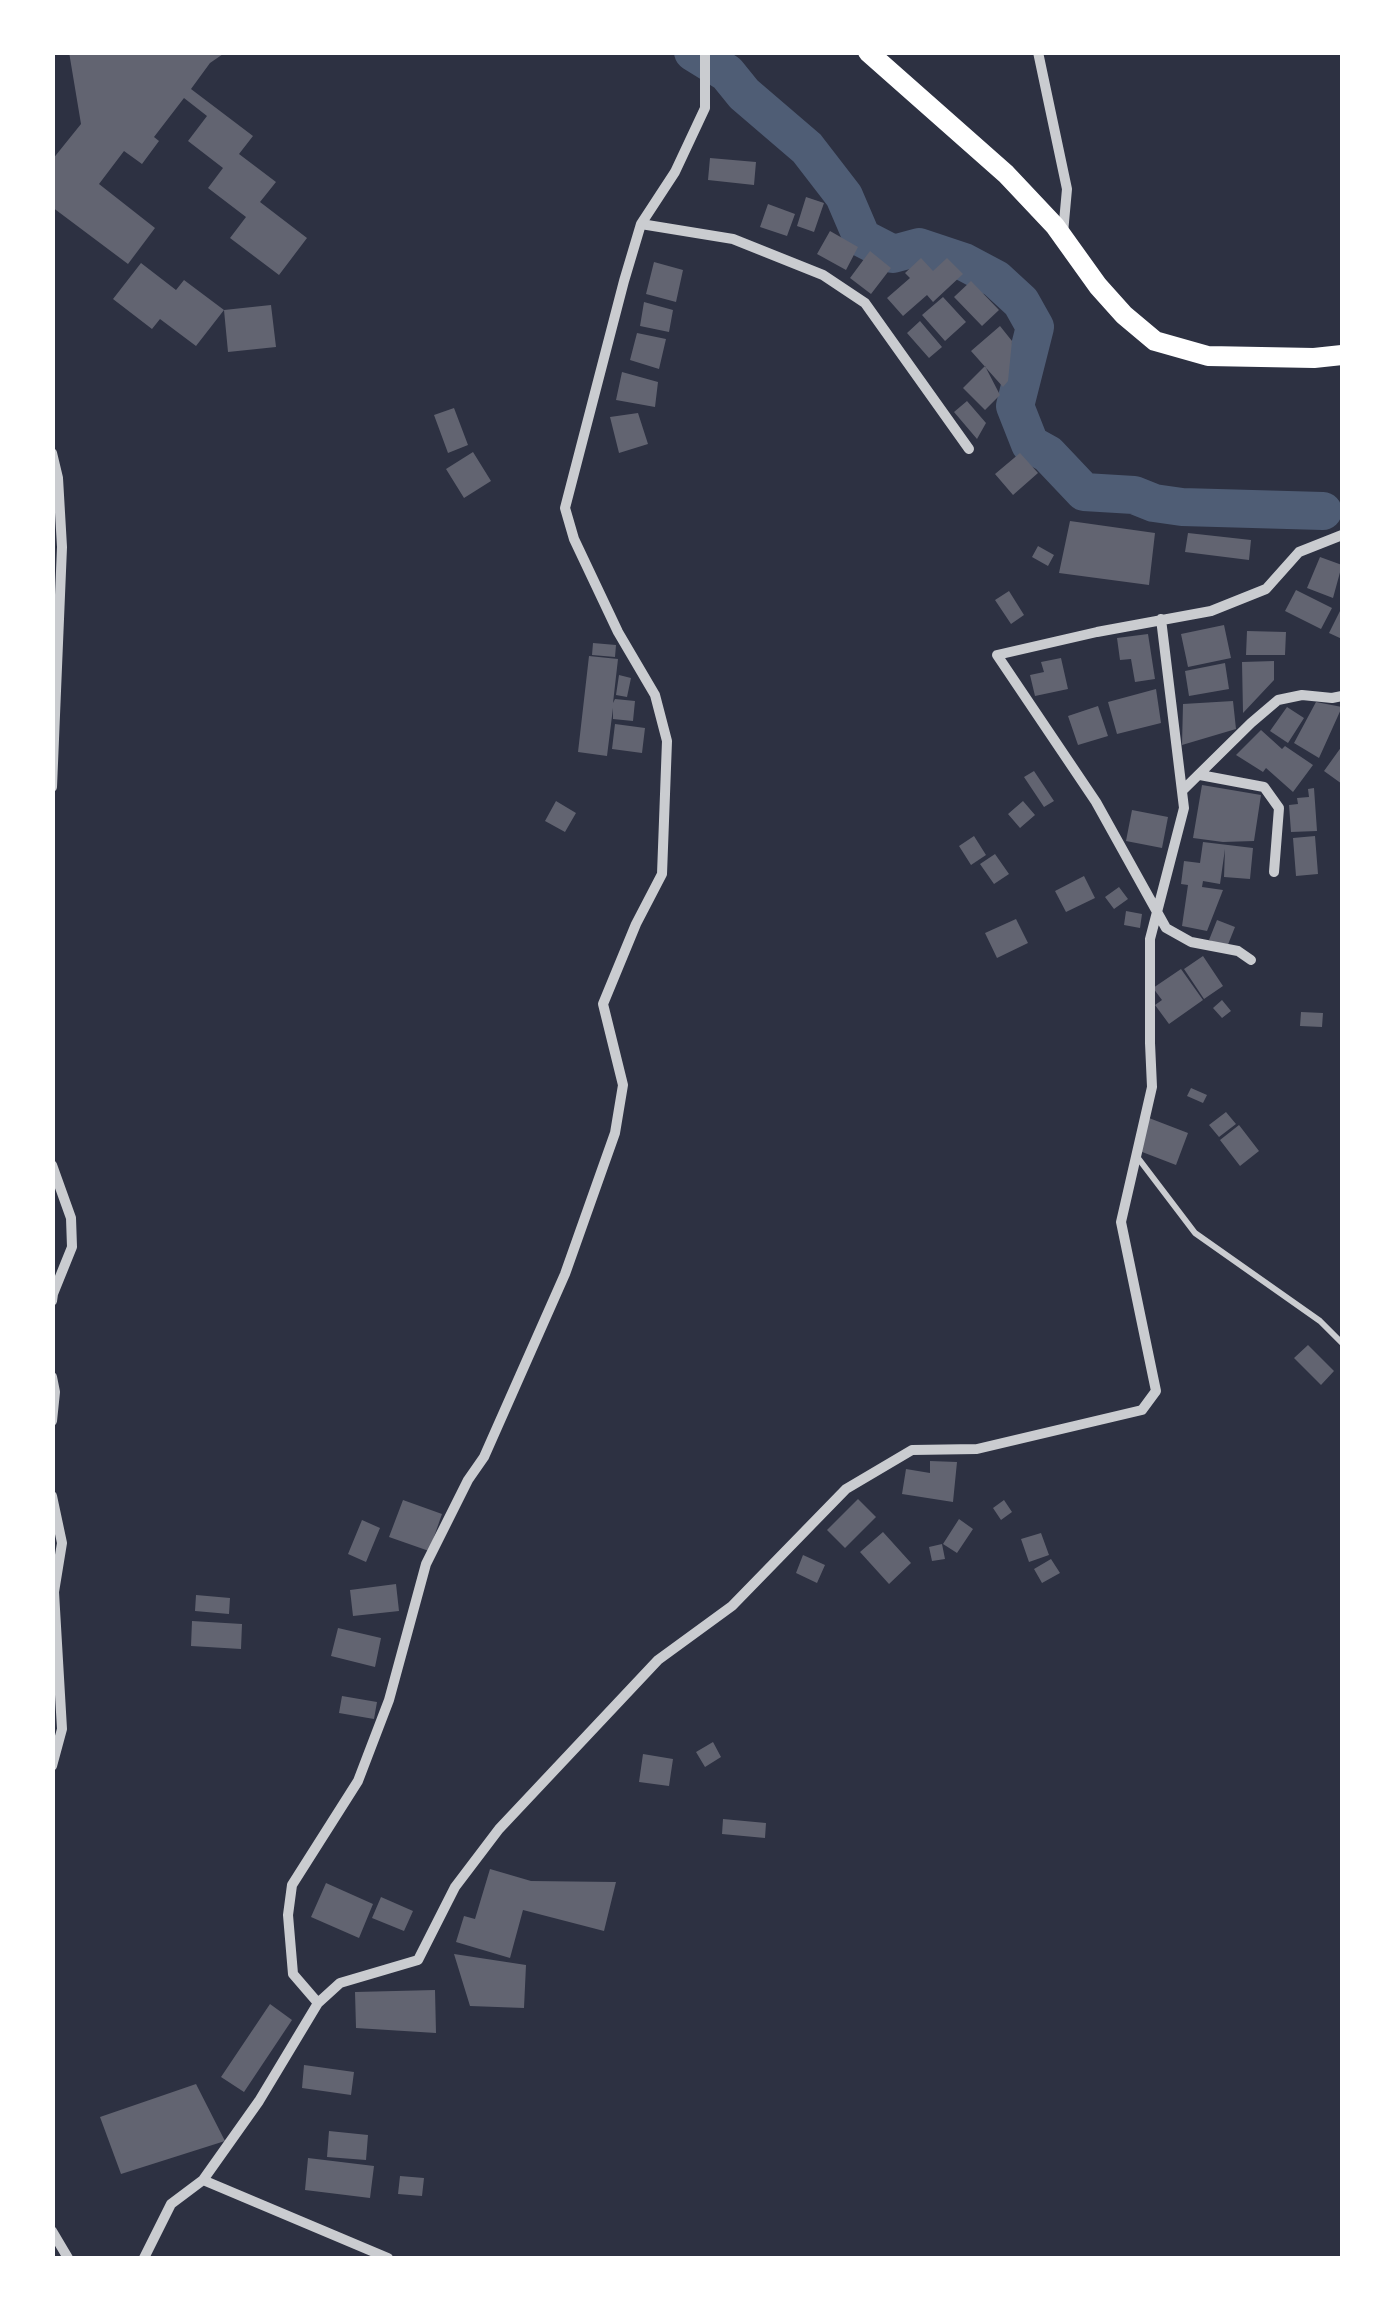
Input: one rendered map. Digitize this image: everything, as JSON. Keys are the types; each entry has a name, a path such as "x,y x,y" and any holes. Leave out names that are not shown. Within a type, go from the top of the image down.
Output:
{"main road":[{"path":"868,52 1006,174 1063,238 1098,286 1155,342 1208,356 1342,355"}],"street":[{"path":"318,2003 293,1974 288,1915 292,1885 358,1781 389,1700 426,1564 468,1480 484,1457 565,1274 615,1133 623,1085 604,1004 636,924 662,874 667,742 655,696 618,632 574,538 565,508 641,224 675,172 704,108 705,52"},
{"path":"1038,52 1067,189 1063,238"},
{"path":"641,224 733,239 823,275 864,304 969,449"},
{"path":"52,453 58,478 62,546 52,786"},
{"path":"1251,960 1238,951 1191,942 1166,928 1096,802 997,656 1212,611 1266,589 1299,552 1342,535"},
{"path":"144,2258 171,2204 203,2180 259,2101 318,2003 340,1984 418,1960 454,1887 499,1829 658,1660 732,1606 846,1488 912,1450 977,1450 1142,1410 1156,1391 1120,1222 1152,1087 1150,939 1184,808 1161,619"},
{"path":"1183,790 1278,700 1302,695 1342,696"},
{"path":"1200,775 1264,787 1279,808 1274,872"},
{"path":"52,1165 71,1218 72,1247 52,1302"},
{"path":"52,1377 56,1392 52,1421"},
{"path":"52,1496 62,1543 54,1592 62,1728 52,1766"},
{"path":"203,2180 388,2258"},
{"path":"52,2231 68,2258"}],"lane":[{"path":"1136,1156 1195,1233 1320,1321 1342,1344"}],"building":[{"path":"69,52 226,52 210,63 191,89 253,136 239,154 276,182 260,202 307,238 279,275 230,238 246,217 208,188 223,168 188,141 207,116 184,98 154,137 159,141 142,164 124,151 99,184 155,228 128,264 52,207 52,160 81,124"},
{"path":"710,158 756,162 754,185 708,180"},
{"path":"806,197 824,203 814,232 797,226"},
{"path":"768,204 795,214 787,236 760,227"},
{"path":"830,231 858,247 846,270 817,254"},
{"path":"870,251 891,268 871,294 850,278"},
{"path":"921,258 933,271 947,258 963,274 933,302 927,295 903,316 887,298 910,278 905,273"},
{"path":"654,262 683,270 676,302 646,294"},
{"path":"141,263 176,290 184,280 224,310 196,346 160,319 152,329 113,299"},
{"path":"971,281 999,310 982,326 954,297"},
{"path":"943,297 966,322 945,341 922,315"},
{"path":"644,302 673,310 669,332 640,326"},
{"path":"271,305 276,347 228,352 224,310"},
{"path":"920,321 942,347 929,358 907,333"},
{"path":"1000,326 1012,341 1008,381 1003,387 971,351"},
{"path":"637,333 666,339 659,369 630,360"},
{"path":"985,366 1000,395 985,410 963,388"},
{"path":"622,372 658,382 655,407 616,400"},
{"path":"967,401 986,423 977,439 954,412"},
{"path":"454,408 468,445 448,453 434,415"},
{"path":"638,413 648,444 619,453 610,417"},
{"path":"473,452 491,481 464,498 446,469"},
{"path":"1020,453 1038,473 1013,495 995,474"},
{"path":"1070,521 1155,533 1149,585 1059,573"},
{"path":"1188,533 1251,540 1249,560 1185,552"},
{"path":"1038,546 1054,555 1048,566 1032,557"},
{"path":"1320,557 1342,565 1333,598 1307,588"},
{"path":"1296,590 1332,608 1321,629 1285,611"},
{"path":"1009,591 1024,615 1011,624 995,600"},
{"path":"1342,607 1342,639 1329,633"},
{"path":"1224,625 1231,658 1188,667 1181,634"},
{"path":"1247,631 1286,632 1285,655 1246,655"},
{"path":"1148,634 1155,679 1135,682 1131,659 1120,660 1117,638"},
{"path":"593,643 616,645 615,657 592,655"},
{"path":"589,656 618,659 613,703 615,699 635,701 633,721 613,719 613,708 607,756 578,752"},
{"path":"1061,658 1068,689 1035,696 1030,675 1044,672 1041,662"},
{"path":"1274,661 1274,680 1243,713 1242,662"},
{"path":"1225,663 1229,689 1189,696 1185,671"},
{"path":"619,675 631,678 627,697 616,695"},
{"path":"1156,689 1161,723 1117,734 1108,702"},
{"path":"1233,701 1236,729 1182,745 1183,704"},
{"path":"1316,702 1342,707 1319,758 1294,743"},
{"path":"1098,706 1108,736 1078,745 1068,716"},
{"path":"1287,707 1304,718 1288,743 1270,731"},
{"path":"615,724 645,728 642,753 612,749"},
{"path":"1261,730 1282,749 1285,746 1313,765 1293,792 1266,768 1263,772 1236,755"},
{"path":"1342,746 1342,784 1324,771"},
{"path":"1034,771 1054,801 1044,807 1024,777"},
{"path":"1202,785 1261,795 1254,841 1193,838"},
{"path":"1314,788 1317,831 1291,832 1289,805 1298,804 1297,798 1309,797 1308,789"},
{"path":"556,801 576,813 565,832 545,821"},
{"path":"1023,801 1035,815 1020,828 1008,814"},
{"path":"1132,810 1168,817 1162,848 1126,841"},
{"path":"974,836 986,855 971,865 959,846"},
{"path":"1315,836 1318,874 1296,876 1293,838"},
{"path":"1203,842 1253,848 1250,879 1224,877 1225,849 1220,884 1203,881 1202,887 1223,890 1207,931 1182,926 1188,885 1181,884 1184,861 1200,863"},
{"path":"995,854 1009,874 994,884 980,864"},
{"path":"1084,876 1095,898 1066,912 1055,891"},
{"path":"1119,887 1128,899 1114,909 1105,897"},
{"path":"1126,911 1142,914 1140,928 1124,925"},
{"path":"1016,919 1028,943 997,958 985,933"},
{"path":"1217,920 1235,927 1227,947 1209,940"},
{"path":"1203,956 1223,986 1204,999 1184,969"},
{"path":"1181,969 1203,1000 1169,1024 1155,1005 1162,1000 1153,988"},
{"path":"1222,1000 1231,1011 1222,1018 1213,1008"},
{"path":"1301,1012 1323,1013 1322,1027 1300,1026"},
{"path":"1191,1088 1207,1095 1203,1103 1187,1096"},
{"path":"1226,1112 1236,1124 1219,1137 1209,1125"},
{"path":"1149,1118 1188,1133 1176,1165 1137,1150"},
{"path":"1239,1125 1259,1151 1240,1166 1220,1140"},
{"path":"1308,1345 1334,1371 1321,1385 1294,1358"},
{"path":"930,1461 957,1462 953,1502 902,1494 906,1469 930,1473"},
{"path":"858,1499 876,1517 845,1548 827,1530"},
{"path":"403,1500 442,1514 429,1551 389,1537"},
{"path":"1004,1500 1012,1512 1001,1520 993,1508"},
{"path":"959,1519 973,1529 957,1553 943,1544"},
{"path":"362,1520 380,1528 366,1562 348,1554"},
{"path":"883,1532 911,1563 889,1584 860,1552"},
{"path":"1041,1533 1049,1555 1029,1562 1021,1539"},
{"path":"942,1544 945,1559 932,1561 929,1547"},
{"path":"803,1555 825,1565 817,1583 796,1573"},
{"path":"1051,1559 1060,1573 1042,1583 1034,1569"},
{"path":"396,1584 399,1611 353,1616 350,1590"},
{"path":"196,1595 230,1598 229,1614 195,1611"},
{"path":"192,1621 242,1624 241,1649 191,1646"},
{"path":"338,1628 381,1638 375,1667 331,1656"},
{"path":"342,1696 377,1702 374,1719 339,1713"},
{"path":"713,1742 721,1757 705,1767 696,1752"},
{"path":"643,1754 673,1759 669,1786 639,1782"},
{"path":"723,1819 766,1823 765,1838 722,1834"},
{"path":"490,1869 531,1881 616,1882 604,1931 523,1910 510,1958 456,1942 464,1916 475,1919"},
{"path":"326,1883 373,1904 359,1938 311,1917"},
{"path":"381,1897 413,1911 404,1931 372,1918"},
{"path":"454,1954 526,1965 524,2008 470,2006"},
{"path":"435,1990 436,2033 356,2028 355,1992"},
{"path":"270,2004 292,2020 244,2092 221,2077"},
{"path":"304,2065 354,2072 351,2095 302,2088"},
{"path":"196,2084 225,2141 121,2174 100,2117"},
{"path":"329,2131 368,2135 366,2160 327,2157"},
{"path":"308,2158 374,2166 370,2198 305,2190"},
{"path":"400,2176 424,2178 422,2196 398,2194"}],"waterway":[{"path":"693,52 727,73 744,94 807,148 844,196 862,238 893,254 919,247 964,262 996,279 1021,302 1035,327 1015,406 1030,444 1048,454 1084,492 1134,495 1182,507 1323,511"}]}
